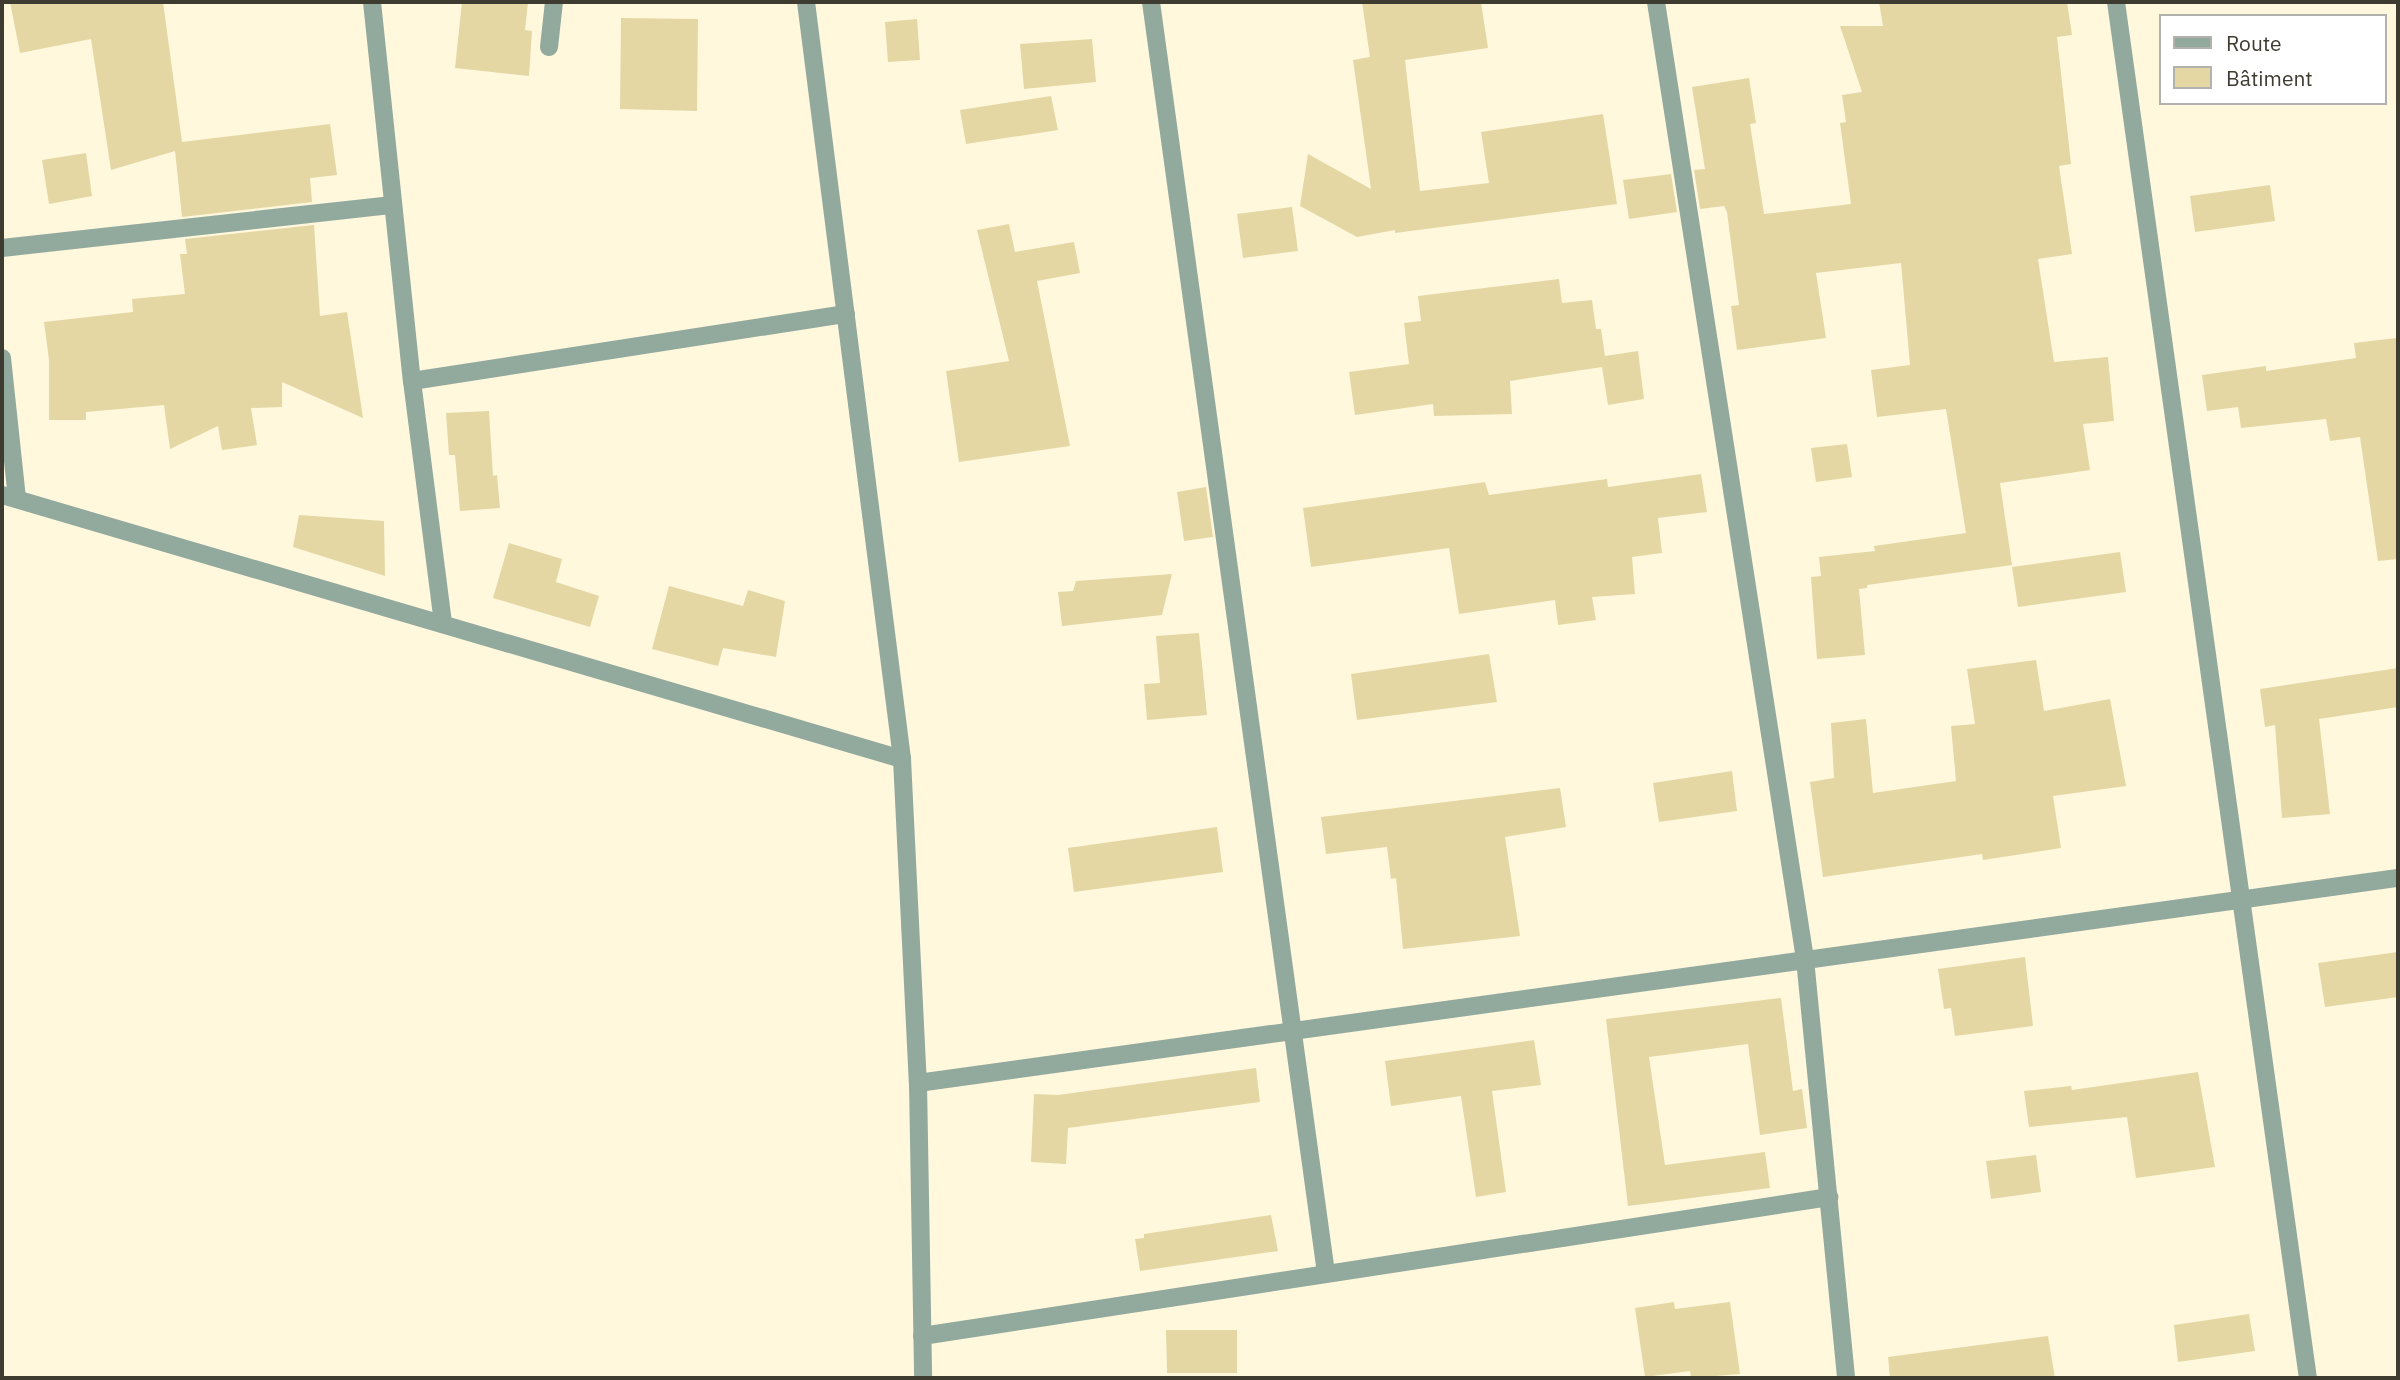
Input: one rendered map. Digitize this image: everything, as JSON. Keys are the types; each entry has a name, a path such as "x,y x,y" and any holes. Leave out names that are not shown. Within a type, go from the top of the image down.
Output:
{"street":[{"path":"372,2 412,382 443,624"},
{"path":"549,47 554,2"},
{"path":"806,2 902,759 918,1083 923,1378"},
{"path":"1151,2 1326,1273"},
{"path":"1656,2 1805,959 1846,1378"},
{"path":"2116,2 2308,1378"},
{"path":"2,248 393,205"},
{"path":"412,382 846,314"},
{"path":"2,358 10,497 902,759"},
{"path":"918,1083 2398,878"},
{"path":"922,1336 1829,1197"}],"building":[{"path":"10,2 163,2 182,142 330,124 337,175 310,178 312,202 182,217 175,151 111,170 91,39 20,53"},
{"path":"462,2 528,2 525,30 532,31 529,76 455,68"},
{"path":"1362,2 1481,2 1488,48 1405,60 1420,191 1489,183 1481,132 1603,114 1617,204 1395,233 1395,230 1357,237 1300,206 1308,154 1371,189 1353,60 1370,57"},
{"path":"1879,2 2067,2 2072,35 2057,37 2071,164 2059,166 2072,254 2038,259 2054,362 2108,357 2114,421 2083,424 2090,470 2000,483 2012,565 1867,585 1867,588 1859,589 1865,655 1817,659 1811,577 1821,576 1819,557 1875,551 1874,546 1966,533 1946,409 1877,417 1871,370 1910,365 1901,263 1816,273 1826,338 1737,350 1731,306 1739,305 1727,212 1724,206 1700,209 1694,170 1705,169 1692,87 1749,78 1756,123 1750,124 1764,214 1851,204 1840,123 1846,122 1842,95 1862,92 1840,26 1883,26"},
{"path":"621,18 698,19 697,111 620,109"},
{"path":"917,19 920,60 888,62 885,22"},
{"path":"1092,39 1096,82 1024,89 1020,44"},
{"path":"1051,96 1058,130 966,144 960,110"},
{"path":"86,153 92,196 49,204 42,160"},
{"path":"1671,174 1677,212 1629,219 1623,180"},
{"path":"2270,185 2275,221 2195,232 2190,196"},
{"path":"1292,207 1298,251 1243,258 1237,214"},
{"path":"1009,224 1015,252 1074,242 1080,273 1037,281 1070,446 959,462 946,371 1009,361 977,230"},
{"path":"314,225 320,316 347,312 363,418 282,382 282,407 251,408 257,445 222,450 218,426 170,449 164,405 86,412 86,420 49,420 49,360 44,322 133,312 132,299 185,294 180,254 187,254 185,239"},
{"path":"1559,279 1562,303 1592,300 1596,329 1601,329 1605,356 1638,351 1644,399 1608,405 1602,367 1510,381 1512,414 1434,416 1433,404 1355,415 1349,372 1409,364 1404,323 1421,321 1418,296"},
{"path":"2396,338 2398,559 2378,561 2360,437 2330,441 2326,419 2241,428 2238,407 2207,411 2202,375 2266,366 2266,371 2356,358 2354,343"},
{"path":"489,411 493,476 497,475 500,508 460,511 455,455 449,455 446,413"},
{"path":"1847,444 1852,477 1816,482 1811,448"},
{"path":"1701,474 1707,512 1658,518 1662,553 1632,557 1635,594 1592,597 1596,620 1558,625 1555,600 1459,614 1449,548 1311,567 1303,508 1485,482 1489,495 1607,479 1608,487"},
{"path":"1206,487 1213,537 1184,541 1177,492"},
{"path":"299,515 384,521 385,576 293,547"},
{"path":"509,543 562,559 556,582 599,596 590,627 493,598"},
{"path":"2120,552 2126,592 2018,607 2012,567"},
{"path":"1172,574 1162,615 1062,626 1058,592 1073,591 1076,581"},
{"path":"669,586 743,606 748,590 785,601 776,657 723,648 718,666 652,649"},
{"path":"1199,633 1207,715 1147,720 1144,684 1160,683 1156,636"},
{"path":"1489,654 1497,702 1357,720 1351,674"},
{"path":"2036,660 2044,711 2110,699 2126,786 2053,796 2061,848 1983,860 1982,854 1823,877 1810,782 1834,778 1831,723 1866,719 1873,793 1956,781 1951,726 1975,724 1967,669"},
{"path":"2398,668 2398,707 2319,719 2330,814 2282,818 2275,725 2265,727 2260,689"},
{"path":"1732,771 1737,811 1659,822 1653,783"},
{"path":"1560,788 1566,827 1505,837 1520,936 1403,949 1396,878 1391,879 1387,847 1326,854 1321,817"},
{"path":"1217,827 1223,872 1074,892 1068,848"},
{"path":"2398,952 2398,997 2325,1007 2318,963"},
{"path":"2025,957 2033,1026 1955,1036 1951,1008 1944,1009 1938,969"},
{"path":"1781,998 1793,1091 1802,1089 1807,1128 1760,1135 1748,1044 1649,1057 1665,1165 1765,1152 1770,1188 1628,1206 1606,1019"},
{"path":"1534,1040 1541,1085 1492,1091 1506,1192 1476,1197 1461,1096 1391,1106 1385,1061"},
{"path":"1256,1068 1260,1102 1068,1128 1066,1164 1031,1162 1034,1094 1058,1095"},
{"path":"2198,1072 2215,1167 2136,1178 2127,1117 2029,1127 2024,1091 2071,1086 2072,1090"},
{"path":"2036,1155 2041,1192 1991,1199 1986,1161"},
{"path":"1271,1215 1278,1251 1140,1271 1135,1239 1144,1238 1144,1234"},
{"path":"1674,1302 1675,1309 1730,1302 1740,1374 1691,1378 1690,1371 1645,1377 1635,1308"},
{"path":"2249,1314 2255,1351 2178,1362 2174,1325"},
{"path":"1166,1330 1237,1330 1237,1373 1167,1373"},
{"path":"2048,1336 2055,1378 1890,1378 1888,1357"}]}
